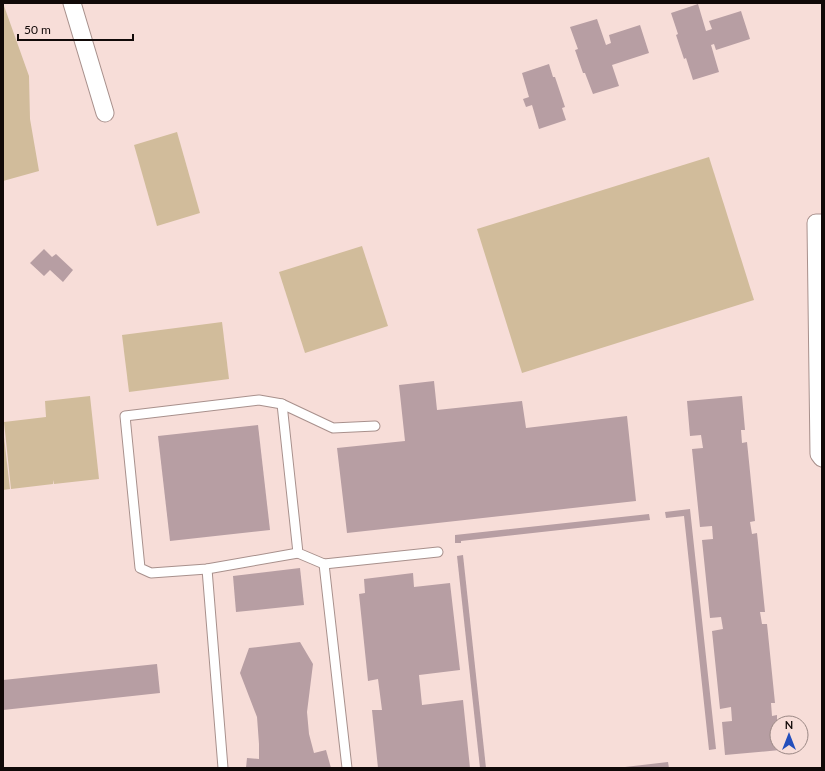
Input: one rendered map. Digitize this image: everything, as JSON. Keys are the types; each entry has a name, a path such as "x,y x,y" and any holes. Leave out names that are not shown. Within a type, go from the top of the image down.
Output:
{"street":[{"path":"72,3 105,113"},
{"path":"822,223 816,223 820,454 822,458"}],"lane":[{"path":"375,426 333,428 282,404 259,400 125,416 140,568 151,573 207,569 298,553 324,564 438,552"},
{"path":"282,404 298,553"},
{"path":"324,564 347,768"},
{"path":"207,569 223,768"}],"shaded area":[{"path":"3,3 29,76 30,119 39,171 3,181"},
{"path":"177,132 200,213 157,226 134,145"},
{"path":"709,157 754,300 522,373 477,229"},
{"path":"362,246 388,326 305,353 279,272"},
{"path":"222,322 229,379 129,392 122,335"},
{"path":"90,396 99,479 54,484 53,480 53,484 11,489 4,422 46,417 45,401"},
{"path":"3,437 10,489 3,490"}],"building":[{"path":"698,4 706,31 712,29 709,21 741,11 750,39 716,50 714,44 711,45 719,72 693,80 686,58 684,59 676,35 678,34 671,13"},
{"path":"597,19 606,45 611,43 609,35 640,25 649,53 612,65 619,86 593,94 585,73 583,73 575,50 578,49 570,27"},
{"path":"549,64 565,107 562,108 566,120 539,129 532,105 526,107 523,99 529,97 522,73"},
{"path":"44,249 52,257 56,254 73,270 63,282 50,270 44,276 30,263"},
{"path":"434,381 437,410 522,401 526,428 627,416 636,501 347,533 337,448 405,441 399,385"},
{"path":"742,396 745,430 741,430 742,443 747,442 755,521 750,522 752,534 757,533 765,612 760,612 762,624 767,624 775,703 771,703 772,715 769,715 769,751 725,755 722,722 732,721 731,707 720,709 712,631 723,629 721,617 710,618 702,540 713,539 712,526 700,527 692,449 703,448 701,435 690,436 687,401"},
{"path":"258,425 270,530 170,541 158,436"},
{"path":"690,509 716,749 709,750 684,516 666,518 665,512"},
{"path":"649,514 650,520 461,541 461,543 455,543 455,535"},
{"path":"463,555 486,768 480,768 457,556"},
{"path":"300,568 304,605 236,612 233,576"},
{"path":"413,573 414,587 450,583 460,670 419,675 422,705 463,700 470,768 378,768 372,710 382,710 378,679 368,681 359,594 365,593 364,579"},
{"path":"300,642 313,664 307,712 309,734 314,753 326,750 331,768 246,768 247,758 259,759 257,717 240,673 249,648"},
{"path":"157,664 160,693 3,710 3,680"},
{"path":"668,762 669,768 625,768 625,767"}]}
